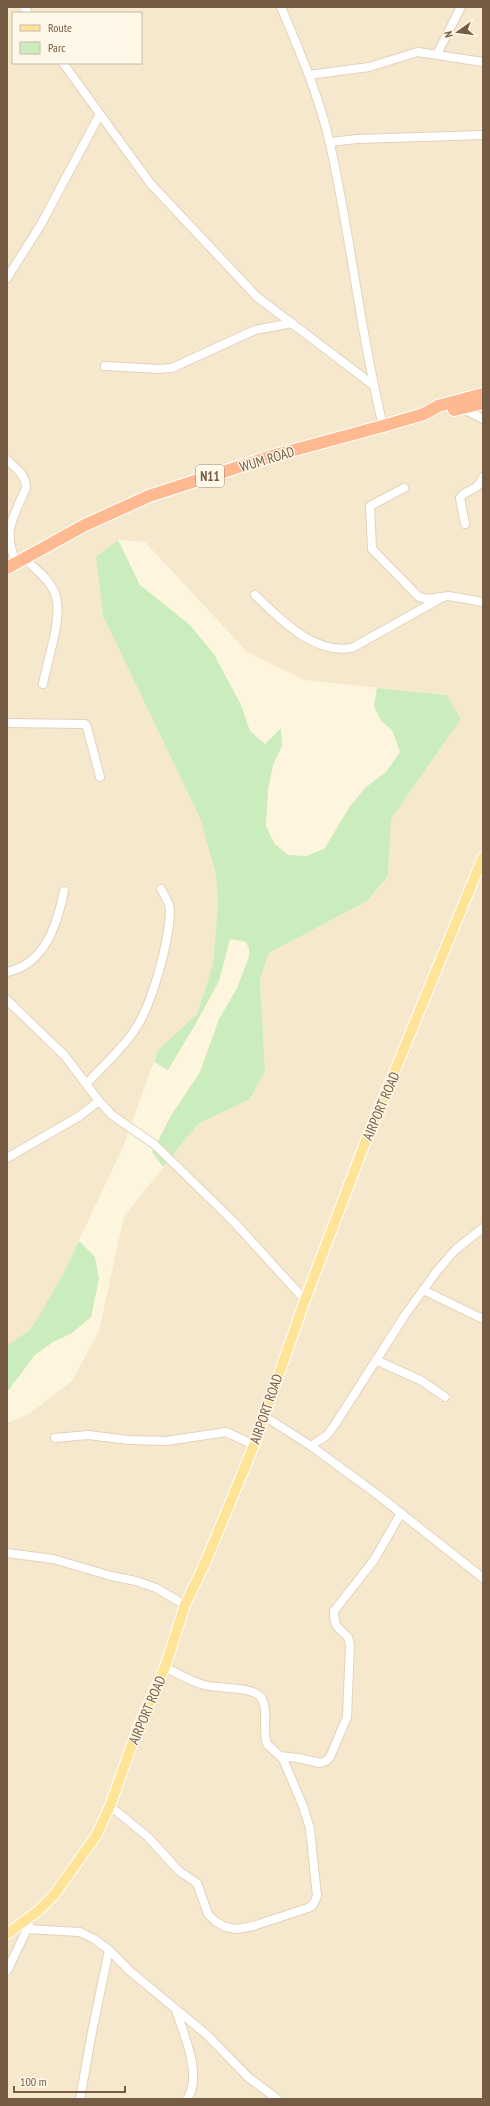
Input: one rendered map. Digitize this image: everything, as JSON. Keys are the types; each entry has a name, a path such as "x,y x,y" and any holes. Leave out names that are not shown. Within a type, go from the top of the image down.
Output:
{"highway":[{"name":"WUM ROAD","path":"424,414 440,414 483,403"},
{"name":"WUM ROAD","path":"16,563 85,525 149,496 272,456 424,414 438,406 483,403"}],"main road":[{"name":"AIRPORT ROAD","path":"7,1934 38,1911 54,1895 79,1862 96,1836 110,1806 138,1728 165,1667 185,1605 206,1561 254,1445 305,1300 363,1148 483,856"}],"street":[{"path":"281,7 309,75 330,142 372,384 383,426"},
{"path":"436,54 461,7"},
{"path":"309,75 369,66 418,52 483,62"},
{"path":"64,64 150,183 258,297 372,384"},
{"path":"7,278 40,226 100,114"},
{"path":"330,142 357,139 483,135"},
{"path":"105,366 159,369 172,368 255,330 292,323"},
{"path":"462,408 483,420"},
{"path":"7,460 21,473 26,482 26,488 8,532 12,552 16,563 50,583 55,592 57,602 53,636 43,684"},
{"path":"465,524 460,498 462,495 476,489 483,477"},
{"path":"404,488 369,507 372,550 419,597 428,599 443,597 483,602"},
{"path":"255,595 290,626 319,646 341,650 352,648 443,597"},
{"path":"7,723 85,724 100,777"},
{"path":"87,1083 122,1046 145,1014 154,989 166,941 170,911 169,903 161,889"},
{"path":"7,972 24,966 39,954 52,934 59,914 64,891"},
{"path":"7,1000 65,1056 87,1083 99,1101 112,1115 161,1151 233,1221 305,1300"},
{"path":"7,1158 78,1117 99,1101"},
{"path":"311,1446 327,1435 334,1426 423,1290 455,1250 483,1228"},
{"path":"423,1290 483,1319"},
{"path":"376,1360 422,1382 446,1397"},
{"path":"264,1416 311,1446 401,1513 483,1578"},
{"path":"55,1438 88,1435 129,1440 166,1441 226,1432 254,1445"},
{"path":"280,1756 320,1763 326,1761 330,1757 347,1717 350,1645 348,1637 336,1626 334,1611 374,1560 401,1513"},
{"path":"7,1553 53,1559 111,1576 136,1581 156,1588 185,1605"},
{"path":"110,1806 148,1837 179,1871 197,1883 208,1914 215,1921 230,1929 253,1926 313,1905 317,1896 310,1829 303,1806 280,1756 267,1744 264,1706 258,1694 206,1685 191,1680 165,1667"},
{"path":"7,1971 26,1929 38,1911"},
{"path":"26,1929 80,1932 109,1950 131,1972 206,2034 248,2077 277,2099"},
{"path":"80,2099 109,1950"},
{"path":"176,2010 188,2045 193,2075 192,2088 187,2099"}],"shaded area":[{"path":"7,7 483,7 483,2099 7,2099 7,1423 29,1414 72,1381 99,1331 124,1216 198,1124 250,1099 265,1071 260,980 269,953 367,901 388,876 391,819 461,719 447,695 304,680 247,652 145,542 118,540 96,557 103,616 200,818 216,874 218,904 213,964 197,1014 158,1050 123,1147 61,1278 31,1329 7,1346"}],"green space":[{"path":"118,540 140,585 190,625 214,654 241,705 250,731 265,744 281,728 282,746 273,765 268,790 266,826 274,843 288,855 307,856 325,848 350,806 366,787 386,772 400,752 392,730 381,721 374,706 377,688 447,695 461,719 391,819 388,876 367,901 269,953 260,980 265,1071 250,1099 198,1124 163,1167 152,1152 172,1114 200,1072 219,1019 237,988 249,957 249,949 246,942 230,939 219,981 168,1070 154,1062 158,1050 197,1014 213,964 218,904 216,874 200,818 103,616 96,557"},
{"path":"79,1241 95,1257 99,1279 91,1317 72,1333 53,1342 35,1355 7,1392 7,1346 31,1329 61,1278"}]}
